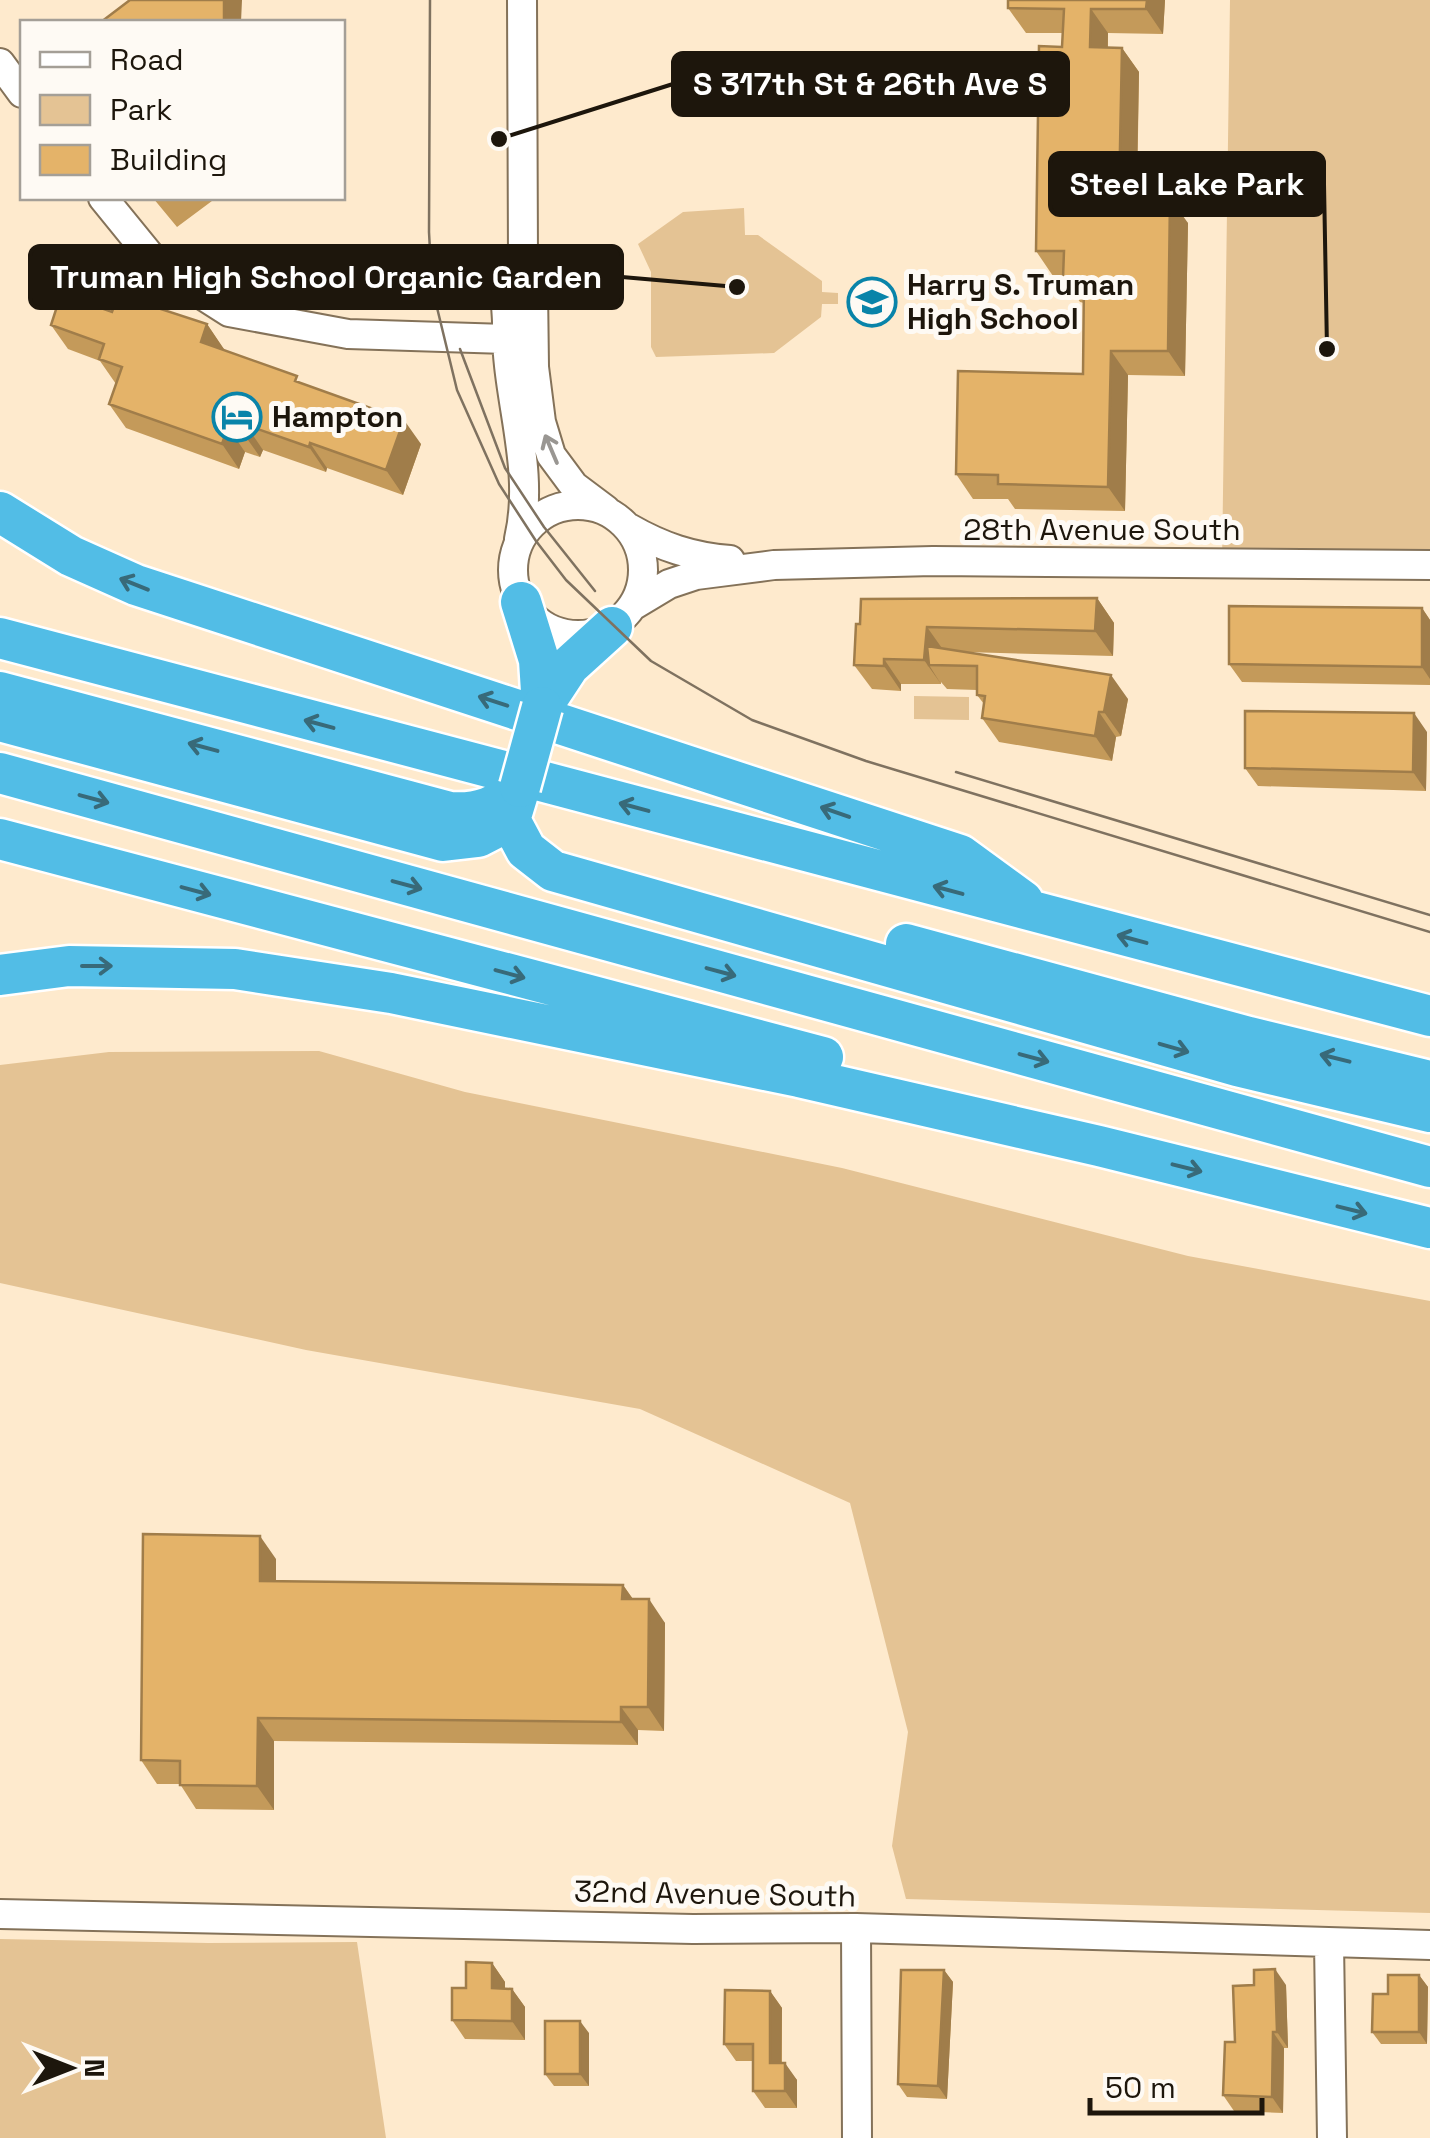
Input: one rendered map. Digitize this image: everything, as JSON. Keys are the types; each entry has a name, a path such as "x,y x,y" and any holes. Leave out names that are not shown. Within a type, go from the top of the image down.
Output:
{"highway":[{"path":"0,512 71,556 136,586 960,854 1042,915"},
{"path":"521,602 554,663"},
{"path":"515,804 554,663 623,616"},
{"path":"0,638 1430,1016"},
{"path":"0,692 361,804"},
{"path":"0,721 361,804 469,814 503,802 524,805 566,850 645,886 1237,1066 1430,1112"},
{"path":"0,773 1430,1167"},
{"path":"0,839 805,1052 1099,1146"},
{"path":"645,886 1430,1082"},
{"path":"0,974 69,966 236,969 391,993 799,1077 1430,1228"}],"street":[{"path":"522,0 524,258 533,290 533,352 541,422 551,454 574,486 617,519 639,545 644,565 642,586 623,616 593,634 562,633 534,619 514,584 513,564 524,515 525,473 508,382 507,282 524,258"},
{"path":"0,63 20,90"},
{"path":"105,200 160,268 228,312 348,334 506,338"},
{"path":"518,544 545,513 565,506 586,505 617,519"},
{"name":"28th Avenue South","path":"617,519 656,544 696,557 774,565"},
{"name":"28th Avenue South","path":"623,616 669,584 696,575 774,565 933,560 1430,564"},
{"name":"32nd Avenue South","path":"0,1914 693,1929 856,1928 1430,1946"},
{"path":"856,1928 857,2138"},
{"path":"1329,1943 1332,2138"}],"green space":[{"path":"1230,0 1430,0 1430,565 1222,563"},
{"path":"744,208 745,235 758,235 822,281 822,292 838,293 838,304 822,304 821,317 774,353 656,357 651,347 651,272 638,244 683,212"},
{"path":"914,696 969,697 969,720 914,719"},
{"path":"319,1051 465,1092 842,1168 1188,1256 1430,1301 1430,1913 906,1899 892,1846 908,1732 850,1503 640,1409 306,1350 0,1283 0,1065 109,1052"},
{"path":"0,1939 357,1942 386,2138 0,2138"}],"building":[{"path":"130,0 224,0 224,20 104,20"},
{"path":"1008,0 1147,0 1146,9 1091,9 1090,47 1122,48 1119,197 1170,198 1168,351 1111,351 1108,487 998,484 998,475 956,474 958,371 1083,374 1084,279 1063,278 1064,251 1036,251 1039,46 1062,47 1064,9 1008,8"},
{"name":"Hampton","path":"61,294 112,312 118,295 207,324 201,342 404,420 386,470 246,425 243,433 228,427 222,444 109,404 122,367 99,359 104,344 51,325"},
{"path":"1097,598 1095,631 927,627 924,660 884,659 884,666 854,665 861,599"},
{"path":"1229,606 1422,608 1422,667 1229,664"},
{"path":"927,646 1111,675 1095,736 982,718 985,696 977,695 977,666 929,665"},
{"path":"1245,711 1414,713 1413,772 1245,768"},
{"path":"143,1534 260,1536 260,1581 623,1585 622,1599 649,1599 648,1707 621,1707 621,1722 258,1718 257,1786 180,1785 180,1761 141,1760"},
{"path":"466,1962 492,1963 492,1988 512,1989 512,2021 452,2020 452,1988 466,1988"},
{"path":"1275,1969 1277,2032 1273,2032 1272,2097 1223,2095 1225,2042 1235,2042 1233,1986 1254,1985 1254,1970"},
{"path":"901,1970 944,1970 938,2086 898,2084"},
{"path":"1388,1975 1419,1975 1419,2032 1372,2032 1373,1994 1388,1994"},
{"path":"725,1990 770,1991 770,2063 785,2063 785,2091 753,2091 753,2044 724,2044"},
{"path":"545,2021 580,2021 580,2074 545,2074"}],"tram line":[{"path":"430,0 432,287 457,390 499,484 536,541 566,580 651,661 752,720 866,761 1430,932"},
{"path":"460,349 505,468 544,527 595,591"},
{"path":"956,772 1430,915"}],"place":[{"name":"S 317th St & 26th Ave S","path":"499,139"},
{"name":"Truman High School Organic Garden","path":"737,287"},
{"name":"Harry S. Truman High School","path":"872,302"},
{"name":"Steel Lake Park","path":"1327,349"},
{"name":"Hampton","path":"237,417"}]}
